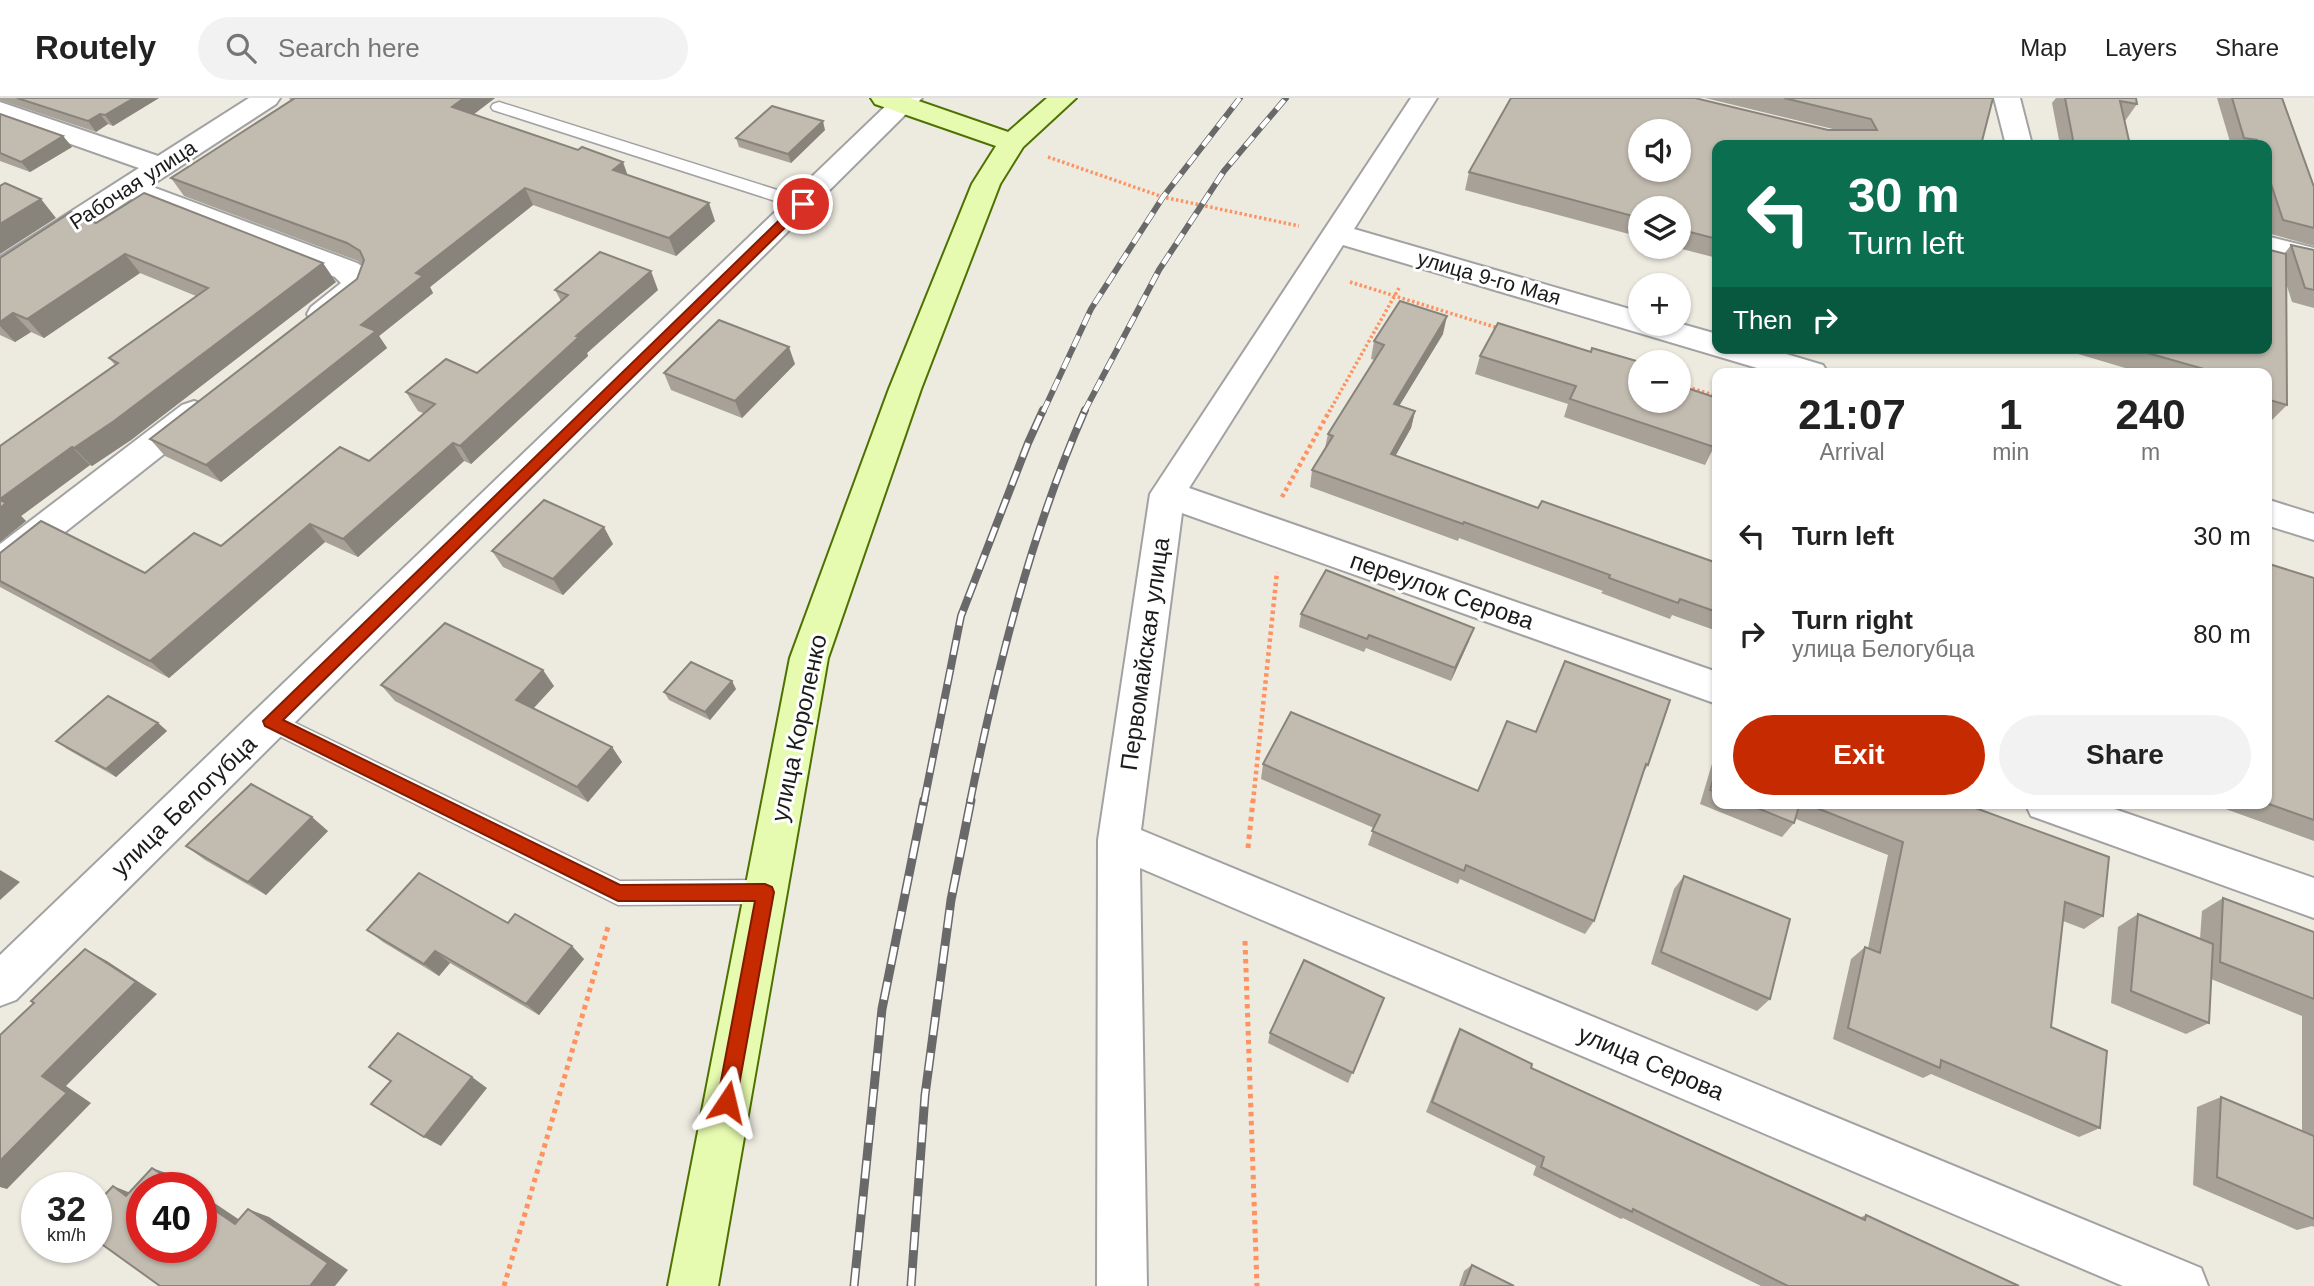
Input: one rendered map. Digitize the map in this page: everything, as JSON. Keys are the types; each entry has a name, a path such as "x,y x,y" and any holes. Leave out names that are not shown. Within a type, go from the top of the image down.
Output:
{"street":[{"name":"Рабочая улица","path":"0,271 267,98"},
{"name":"улица Короленко","path":"693,1286 809,658 905,388 986,184 1012,142 1063,98"},
{"name":"Первомайская улица","path":"1122,1286 1119,840 1167,494 1424,98"},
{"path":"2007,98 2018,140"},
{"path":"899,100 1012,142"},
{"name":"улица Белогубца","path":"0,985 803,204 899,100"},
{"path":"0,110 161,167"},
{"path":"128,188 346,270 357,277 355,287 301,330"},
{"name":"улица 9-го Мая","path":"1337,234 1628,319"},
{"path":"2272,247 2314,257"},
{"name":"улица 9-го Мая","path":"1686,336 1712,344"},
{"path":"1749,354 1795,368"},
{"path":"0,563 215,397"},
{"name":"переулок Серова","path":"1167,494 1712,686"},
{"path":"2272,514 2314,527"},
{"path":"2062,809 2314,898"},
{"name":"улица Серова","path":"1119,840 2183,1286"}],"lane":[{"path":"499,107 803,204"},
{"path":"271,721 618,893 765,892"}],"path":[{"path":"1012,142 1084,172 1163,197 1337,234"},
{"path":"1257,1286 1244,892 1281,534 1282,493 1418,258"},
{"path":"1347,282 1510,332"},
{"path":"1691,388 1712,394"},
{"path":"504,1286 618,893"}],"building":[{"path":"17,98 134,98 105,115 100,114 88,121"},
{"path":"295,98 464,98 452,107 578,150 582,147 623,162 613,170 709,203 669,238 525,188 416,273 423,276 361,325 376,331 206,465 150,439 357,279 364,260 360,251 347,243 171,178"},
{"path":"1511,98 1695,98 1828,130 1877,130 1871,119 1784,98 1993,98 1982,140 1712,140 1712,238 1691,232 1691,196 1628,196 1628,215 1469,172"},
{"path":"2065,98 2136,98 2137,104 2120,101 2129,140 2073,140"},
{"path":"2232,98 2282,98 2314,187 2314,228 2283,220 2272,187 2272,140 2244,138"},
{"path":"772,106 823,121 788,154 736,138"},
{"path":"0,114 63,136 21,162 0,153"},
{"path":"5,183 41,199 0,224 0,186"},
{"path":"144,193 323,263 114,421 72,447 0,499 0,446 118,363 109,358 208,288 125,254 27,319 13,313 0,322 0,258 71,212 96,223"},
{"path":"2291,245 2314,250 2314,290 2305,288"},
{"path":"2272,250 2286,254 2287,405 2272,401 2272,368 2200,368 2151,354 2272,354"},
{"path":"600,252 651,271 576,336 579,337 460,446 453,443 343,539 310,524 150,661 0,581 0,553 41,521 145,573 194,533 221,546 340,447 369,461 435,404 406,392 446,359 477,373 568,295 555,290"},
{"path":"1400,301 1447,316 1394,404 1415,411 1391,454 1538,508 1542,501 1712,561 1712,610 1680,599 1678,603 1609,578 1610,575 1312,470 1333,436 1328,434 1384,345 1374,341"},
{"path":"719,320 789,347 735,401 664,373"},
{"path":"1498,323 1591,352 1592,348 1628,358 1628,413 1691,413 1691,389 1712,396 1712,446 1570,399 1576,386 1480,356"},
{"path":"544,500 604,527 553,579 492,551"},
{"path":"2272,565 2314,578 2314,820 2272,805"},
{"path":"1326,570 1474,628 1455,668 1369,635 1367,639 1301,614"},
{"path":"445,623 543,670 516,700 612,747 577,787 381,685"},
{"path":"1565,661 1670,700 1594,921 1466,865 1464,871 1372,831 1380,815 1263,764 1291,712 1478,791 1507,721 1536,732"},
{"path":"691,662 732,681 705,712 664,692"},
{"path":"108,696 158,723 106,769 56,741"},
{"path":"251,784 312,817 248,882 186,846"},
{"path":"1760,809 1798,809 1794,823"},
{"path":"1819,809 1978,809 2109,857 2103,916 2065,902 2051,1027 2107,1051 2100,1128 1941,1060 1940,1068 1848,1028 1865,947 1880,953 1903,842"},
{"path":"419,873 508,923 515,914 572,946 526,1004 435,951 424,964 367,930"},
{"path":"1684,876 1790,919 1770,999 1661,952"},
{"path":"2223,898 2314,932 2314,999 2220,962"},
{"path":"2138,914 2213,944 2209,1023 2131,991"},
{"path":"85,949 136,982 42,1076 67,1093 0,1161 0,1035"},
{"path":"1304,960 1384,998 1353,1073 1270,1033"},
{"path":"1460,1029 1532,1064 1531,1068 1865,1220 1866,1215 2019,1286 1788,1286 1541,1167 1544,1157 1432,1102"},
{"path":"398,1033 472,1077 424,1137 371,1104 391,1081 369,1067"},
{"path":"2221,1097 2314,1136 2314,1219 2217,1177"},
{"path":"113,1186 126,1196 126,1262 112,1252"},
{"path":"248,1209 328,1263 310,1286 160,1286 128,1263 217,1263 217,1212 235,1224"},
{"path":"1472,1265 1514,1286 1464,1286"}],"railway":[{"path":"1043,412 1091,309 1163,197 1240,98"},
{"path":"1085,411 1159,270 1224,171 1286,98"},
{"path":"924,802 961,616 1043,410"},
{"path":"970,802 1017,603 1048,505 1085,411"},
{"path":"854,1286 882,1009 924,800"},
{"path":"911,1286 925,1095 951,900 971,800"}],"route":[{"path":"727,1102 765,892 618,893 271,721 803,204"}]}
